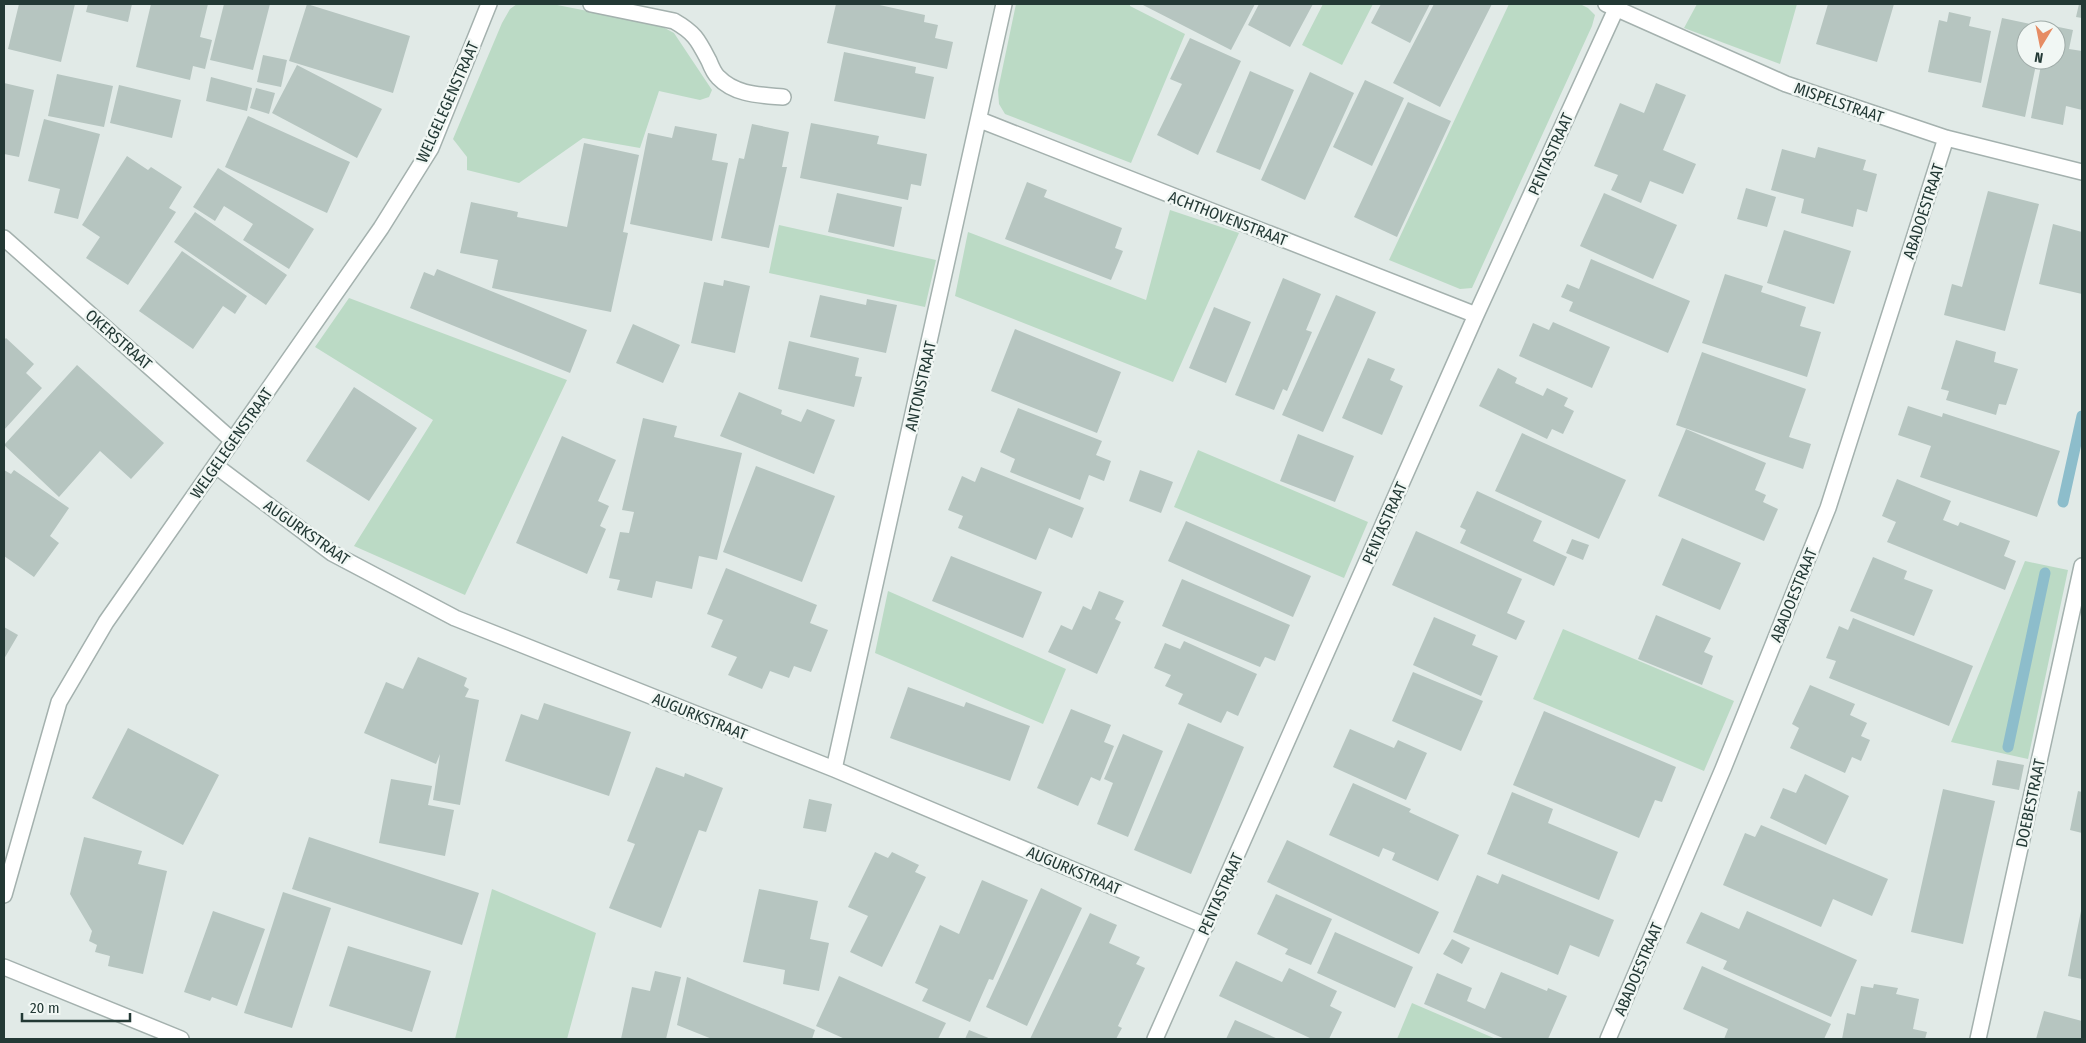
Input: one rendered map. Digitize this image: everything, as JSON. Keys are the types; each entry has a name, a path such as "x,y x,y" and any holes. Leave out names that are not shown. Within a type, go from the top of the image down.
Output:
{"street":[{"name":"WELGELEGENSTRAAT","path":"4,895 60,702 106,622 381,228 431,148 489,4"},
{"path":"591,4 674,21 696,37 717,76 730,87 752,95 783,97"},
{"name":"ANTONSTRAAT","path":"834,769 980,120 1004,4"},
{"name":"MISPELSTRAAT","path":"1611,6 1786,84 1946,138 2082,172"},
{"name":"PENTASTRAAT","path":"1155,1039 1611,6"},
{"name":"ACHTHOVENSTRAAT","path":"980,120 1476,315"},
{"name":"ABADOESTRAAT","path":"1608,1039 1723,769 1828,508 1946,138"},
{"name":"OKERSTRAAT","path":"4,238 233,440"},
{"name":"AUGURKSTRAAT","path":"216,466 332,553 455,618 834,769 1206,926"},
{"name":"DOEBESTRAAT","path":"1978,1039 2082,566"},
{"path":"4,967 181,1039"}],"green space":[{"path":"517,4 552,4 659,25 674,33 712,90 709,97 700,100 659,91 640,148 583,138 519,183 467,170 467,157 453,139 502,23 510,9"},
{"path":"1016,4 1130,4 1130,6 1185,34 1131,163 1005,114 999,104 998,90"},
{"path":"1323,4 1373,4 1342,65 1302,45"},
{"path":"1509,4 1580,4 1588,8 1595,15 1592,26 1472,288 1460,289 1389,260"},
{"path":"1697,4 1797,4 1780,64 1684,28"},
{"path":"1170,210 1239,233 1173,382 955,296 968,232 1146,300"},
{"path":"779,225 936,260 925,307 769,273"},
{"path":"349,298 567,380 465,595 354,546 433,420 315,347"},
{"path":"1198,450 1368,522 1344,578 1174,507"},
{"path":"2025,561 2068,570 2028,759 1951,742"},
{"path":"888,591 1066,669 1043,724 875,653"},
{"path":"1563,629 1734,701 1704,771 1533,699"},
{"path":"492,889 596,933 567,1039 455,1039"},
{"path":"1412,1003 1496,1039 1397,1039"}],"building":[{"path":"19,4 75,4 61,62 8,49"},
{"path":"88,4 132,4 128,22 86,12"},
{"path":"151,4 208,4 200,37 212,40 205,69 193,66 190,80 136,67"},
{"path":"224,4 270,4 253,70 210,60"},
{"path":"307,4 410,36 393,93 289,61"},
{"path":"836,4 875,4 925,15 924,22 938,25 935,38 953,42 947,69 827,43"},
{"path":"1141,4 1255,4 1231,50"},
{"path":"1259,4 1313,4 1290,47 1248,25"},
{"path":"1381,4 1430,4 1410,43 1371,23"},
{"path":"1434,4 1492,4 1440,107 1393,83"},
{"path":"1828,4 1894,4 1877,62 1816,44"},
{"path":"2079,4 2082,4 2082,18 2076,17"},
{"path":"1949,12 1971,17 1969,26 1991,31 1981,83 1928,72 1939,20 1947,22"},
{"path":"2002,18 2016,21 2016,70 2035,70 2025,117 1982,107"},
{"path":"2066,29 2073,30 2069,49 2082,51 2082,110 2066,106 2063,125 2031,118 2040,70 2066,70"},
{"path":"1190,38 1241,61 1198,155 1157,135 1182,84 1170,79"},
{"path":"844,52 916,67 915,73 934,77 925,119 834,101"},
{"path":"263,55 287,60 281,87 257,82"},
{"path":"297,65 382,109 357,158 272,113"},
{"path":"1250,71 1294,90 1260,170 1216,152"},
{"path":"1310,72 1354,93 1305,200 1261,180"},
{"path":"57,74 113,86 104,127 48,116"},
{"path":"211,77 252,88 247,111 206,101"},
{"path":"1365,80 1404,98 1372,166 1333,147"},
{"path":"4,83 34,90 19,157 4,154"},
{"path":"1656,83 1686,95 1663,150 1696,164 1683,194 1650,181 1641,203 1611,190 1618,175 1594,166 1620,103 1644,113"},
{"path":"119,85 181,100 172,138 110,123"},
{"path":"256,88 275,93 269,114 250,108"},
{"path":"1408,102 1451,121 1397,237 1354,217"},
{"path":"248,116 350,162 327,213 225,167"},
{"path":"44,119 100,134 78,219 54,213 60,189 28,181"},
{"path":"811,123 879,136 877,144 927,154 921,186 911,184 908,200 800,178"},
{"path":"752,124 789,132 782,167 787,167 769,248 721,238 739,158 744,159"},
{"path":"675,126 717,134 712,160 728,163 712,241 630,224 648,133 672,138"},
{"path":"584,143 639,155 623,232 628,233 611,312 492,288 498,260 460,253 471,202 518,212 517,217 567,227"},
{"path":"1818,147 1866,160 1863,170 1877,174 1867,212 1857,209 1853,227 1801,213 1804,199 1771,190 1782,149 1815,158"},
{"path":"127,156 148,170 151,167 182,187 169,208 176,212 128,285 86,258 100,237 82,225"},
{"path":"218,168 314,229 289,269 243,240 253,224 224,206 215,221 193,207"},
{"path":"1027,182 1047,190 1044,197 1122,228 1115,248 1123,251 1111,280 1005,239"},
{"path":"1746,188 1776,197 1767,227 1737,219"},
{"path":"1988,191 2039,204 2005,331 1944,315 1952,284 1962,287"},
{"path":"837,193 902,207 894,247 828,232"},
{"path":"1604,193 1677,225 1653,279 1580,246"},
{"path":"195,212 287,275 266,305 174,242"},
{"path":"2053,224 2082,232 2082,294 2039,284"},
{"path":"1784,230 1851,251 1834,304 1767,283"},
{"path":"182,251 247,296 235,314 223,306 193,349 139,311"},
{"path":"1591,259 1690,301 1668,353 1569,311 1573,302 1561,297 1567,284 1579,289"},
{"path":"437,269 587,330 570,373 410,308 424,272 434,276"},
{"path":"1725,274 1763,286 1761,292 1806,307 1800,326 1821,332 1807,377 1702,343"},
{"path":"1283,278 1321,294 1306,330 1312,332 1287,391 1283,389 1274,410 1235,395"},
{"path":"724,280 750,286 735,353 691,343 704,282 723,286"},
{"path":"820,295 866,305 867,299 897,305 886,353 810,337"},
{"path":"1336,295 1376,312 1323,432 1282,415"},
{"path":"1214,307 1251,322 1226,383 1189,368"},
{"path":"1553,322 1610,347 1592,388 1519,356 1533,323 1549,330"},
{"path":"633,324 680,345 663,383 616,363"},
{"path":"1015,329 1121,372 1097,433 991,391"},
{"path":"6,338 34,364 26,373 42,388 4,430 4,340"},
{"path":"1956,340 1996,352 1994,362 2018,369 2006,405 1999,404 1996,415 1946,400 1949,391 1941,389"},
{"path":"789,341 859,358 855,376 862,377 854,407 778,389"},
{"path":"1702,352 1806,389 1789,437 1811,444 1803,469 1676,425"},
{"path":"1368,358 1395,369 1390,380 1403,386 1382,435 1342,418"},
{"path":"77,365 164,443 131,479 100,451 59,497 4,445"},
{"path":"1498,368 1517,378 1515,383 1543,396 1547,388 1568,398 1564,406 1574,411 1563,434 1552,429 1547,439 1479,406"},
{"path":"354,387 417,428 369,501 306,461"},
{"path":"739,392 782,410 781,414 801,422 807,409 835,420 814,474 720,436"},
{"path":"1908,406 1942,417 1943,413 2060,451 2037,517 1920,477 1931,446 1898,435"},
{"path":"1018,408 1102,441 1096,455 1111,461 1104,481 1089,475 1080,500 1010,472 1015,459 1000,452"},
{"path":"643,418 677,426 674,437 742,453 717,560 699,556 692,589 656,581 652,598 617,590 620,580 609,578 620,532 629,533 634,512 622,510"},
{"path":"1686,429 1766,463 1755,490 1766,495 1763,502 1778,509 1764,541 1658,496"},
{"path":"1522,433 1626,480 1599,539 1495,491"},
{"path":"1298,434 1354,456 1335,502 1280,481"},
{"path":"562,436 616,460 598,501 609,506 600,526 606,529 587,574 516,543"},
{"path":"756,466 835,496 802,582 723,552"},
{"path":"981,467 1084,508 1072,538 1049,528 1036,560 958,528 963,516 948,510 962,476 975,482"},
{"path":"4,470 11,474 14,470 69,508 50,536 59,543 34,577 4,556"},
{"path":"1140,470 1173,482 1161,513 1129,501"},
{"path":"1897,479 1951,501 1943,520 1958,526 1960,522 2010,541 2004,556 2016,561 2005,590 1887,542 1896,522 1882,516"},
{"path":"1477,491 1542,521 1533,541 1567,557 1554,586 1460,543 1466,530 1460,527"},
{"path":"1186,521 1311,576 1293,617 1168,561"},
{"path":"1416,531 1522,579 1507,613 1525,621 1516,640 1392,585"},
{"path":"1682,538 1741,563 1720,610 1662,585"},
{"path":"1572,539 1589,545 1583,560 1566,553"},
{"path":"951,556 1042,592 1023,638 932,601"},
{"path":"1873,557 1907,571 1904,579 1933,590 1914,636 1850,611"},
{"path":"726,568 817,605 810,623 828,630 811,672 794,666 789,678 770,671 762,689 728,675 737,657 711,647 723,620 707,614"},
{"path":"1182,579 1290,625 1275,661 1265,657 1260,667 1162,626"},
{"path":"1099,591 1124,601 1115,619 1121,622 1097,674 1048,652 1061,625 1072,630 1083,606 1091,610"},
{"path":"1656,615 1711,638 1704,652 1713,656 1702,685 1638,659"},
{"path":"1434,617 1476,635 1472,645 1498,656 1481,696 1413,665"},
{"path":"1853,618 1973,666 1949,726 1829,678 1836,661 1826,658 1839,626 1848,630"},
{"path":"4,627 18,635 4,659"},
{"path":"1184,641 1257,674 1238,716 1227,711 1221,723 1178,704 1183,694 1165,686 1171,675 1154,668 1165,643 1180,649"},
{"path":"418,657 467,678 464,686 469,689 465,697 479,700 460,805 433,800 440,754 436,764 364,733 386,682 403,689"},
{"path":"1413,672 1483,701 1461,751 1392,721"},
{"path":"1810,685 1855,704 1850,715 1867,723 1861,736 1870,740 1861,761 1852,757 1845,773 1790,748 1799,728 1792,724"},
{"path":"908,687 964,707 966,702 1030,726 1010,781 890,738"},
{"path":"544,703 631,732 609,796 505,761 521,714 538,720"},
{"path":"1071,709 1111,725 1104,742 1114,746 1100,781 1091,777 1078,806 1037,788"},
{"path":"1544,711 1676,767 1662,802 1655,800 1639,838 1513,785"},
{"path":"1188,723 1244,747 1191,874 1134,850"},
{"path":"128,728 219,775 183,845 92,798"},
{"path":"1350,729 1394,748 1398,740 1427,753 1406,800 1333,767"},
{"path":"1123,734 1163,751 1128,837 1097,824 1113,783 1104,779"},
{"path":"1997,760 2024,765 2019,790 1992,785"},
{"path":"656,767 684,777 685,773 723,788 706,832 699,830 661,928 609,908 635,844 627,841"},
{"path":"1805,774 1849,796 1826,845 1770,818 1783,788 1796,793"},
{"path":"391,779 432,786 428,805 454,810 445,856 379,843"},
{"path":"1353,783 1411,809 1409,812 1459,835 1438,881 1392,860 1395,853 1383,848 1379,857 1329,835"},
{"path":"1943,789 1995,801 1963,944 1911,932"},
{"path":"2078,791 2082,792 2082,833 2070,830"},
{"path":"1512,792 1553,809 1548,823 1618,852 1599,900 1487,854"},
{"path":"809,799 832,804 826,832 803,828"},
{"path":"1761,825 1888,879 1872,916 1833,899 1821,927 1723,885 1745,833 1755,837"},
{"path":"84,837 142,851 138,864 167,871 143,974 108,966 110,956 95,952 97,945 89,941 92,931 70,894"},
{"path":"309,837 479,893 462,945 292,889"},
{"path":"1287,840 1439,912 1419,954 1267,882"},
{"path":"875,852 888,858 892,852 919,865 915,872 926,877 882,967 850,952 868,916 848,907"},
{"path":"1502,874 1614,920 1599,957 1570,945 1558,975 1453,932 1477,875 1498,884"},
{"path":"982,880 1028,900 993,980 989,979 970,1022 922,1001 928,989 915,983 940,925 959,934"},
{"path":"1041,888 1082,908 1027,1026 986,1007"},
{"path":"759,889 818,901 810,939 829,943 819,991 783,984 785,970 743,962"},
{"path":"283,892 331,908 292,1028 244,1013"},
{"path":"1276,894 1332,919 1311,965 1285,954 1288,949 1257,934"},
{"path":"213,911 265,929 237,1006 212,997 210,1001 184,992"},
{"path":"1747,911 1857,960 1831,1017 1723,969 1727,961 1686,943 1701,912 1739,929"},
{"path":"2082,911 2082,979 2068,976"},
{"path":"1090,913 1117,925 1109,943 1140,957 1136,964 1145,968 1118,1026 1122,1028 1116,1039 1030,1039"},
{"path":"1335,932 1413,967 1395,1008 1317,973"},
{"path":"1452,939 1470,948 1462,964 1443,954"},
{"path":"348,946 431,971 412,1032 329,1006"},
{"path":"1236,961 1282,982 1289,968 1337,991 1330,1006 1342,1012 1329,1039 1312,1039 1219,996"},
{"path":"1702,966 1831,1024 1824,1039 1724,1039 1728,1029 1683,1009"},
{"path":"655,971 681,977 666,1039 621,1039 632,987 650,991"},
{"path":"1501,972 1547,991 1548,988 1567,996 1548,1039 1505,1039 1424,1004 1437,973 1472,988 1467,1001 1485,1009"},
{"path":"839,976 946,1023 938,1039 845,1039 816,1026"},
{"path":"687,977 815,1030 812,1039 712,1039 677,1025"},
{"path":"1874,984 1898,988 1896,994 1919,999 1913,1029 1927,1032 1925,1039 1842,1039 1847,1013 1855,1015 1861,986 1873,988"},
{"path":"2044,1011 2082,1021 2082,1039 2036,1039"},
{"path":"1235,1020 1278,1039 1226,1039"},
{"path":"969,1030 991,1039 965,1039"}],"waterway":[{"path":"2063,502 2082,416"},
{"path":"2008,747 2045,573"}]}
